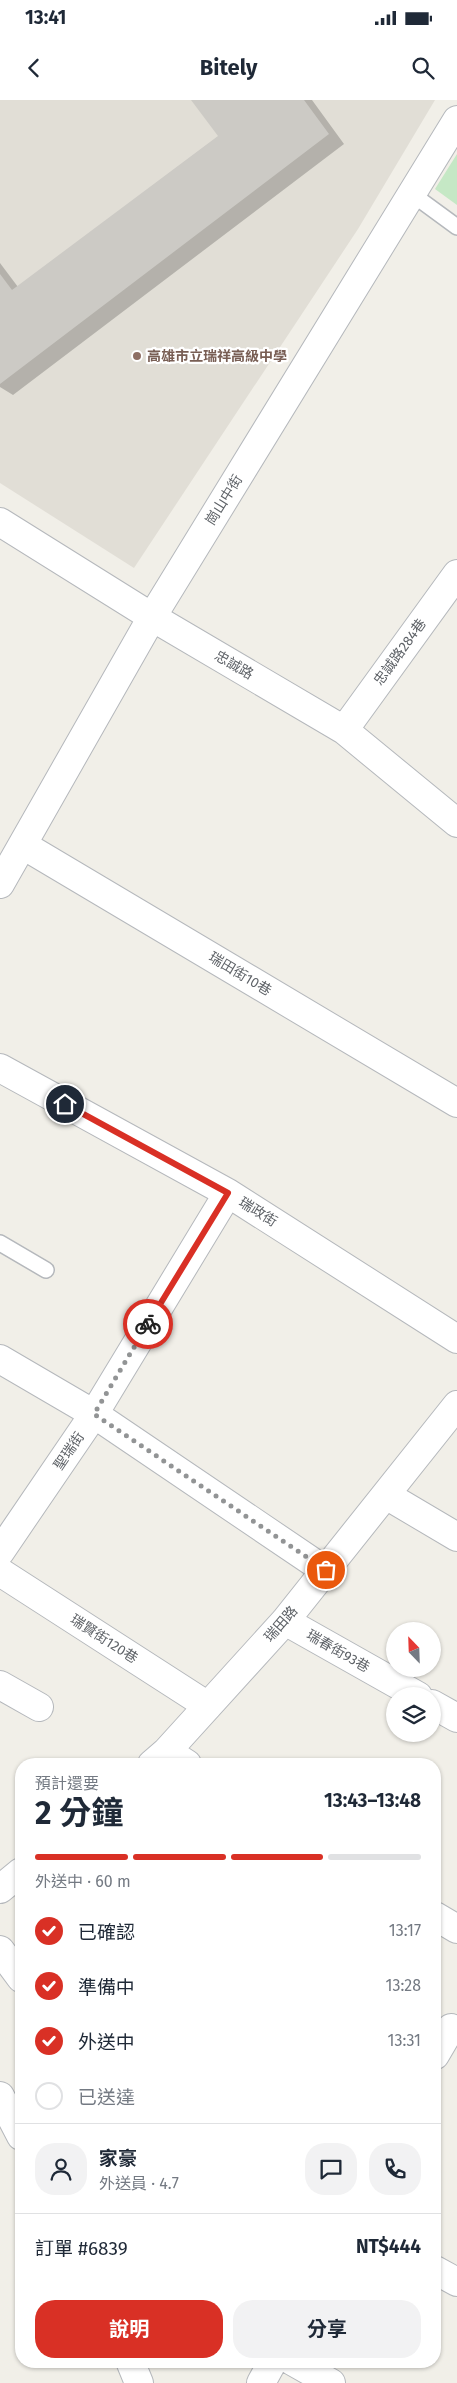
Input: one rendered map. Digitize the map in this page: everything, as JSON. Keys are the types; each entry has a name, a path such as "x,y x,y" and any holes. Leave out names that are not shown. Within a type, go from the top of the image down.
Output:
{"street":[{"name":"崗山中街","path":"0,884 152,617 457,120"},
{"name":"忠誠路","path":"0,522 152,617 344,730 457,823"},
{"name":"忠誠路284巷","path":"344,730 457,574"},
{"name":"瑞田街10巷","path":"23,845 457,1103"},
{"name":"瑞政街","path":"0,1068 228,1193 457,1338"},
{"name":"聖瑞街","path":"0,1552 94,1414 228,1193"},
{"path":"0,1359 94,1414 326,1570"},
{"name":"瑞田路","path":"170,1758 208,1706 285,1621 457,1405"},
{"path":"386,1495 457,1537"},
{"name":"瑞賢街120巷","path":"0,1572 208,1706"},
{"name":"瑞春街93巷","path":"285,1621 402,1687"},
{"path":"0,1685 39,1707"},
{"path":"441,1709 457,1718"},
{"path":"0,1890 15,1877"},
{"path":"441,1920 457,1929"},
{"path":"0,1950 15,1970"},
{"path":"441,2045 451,2028"},
{"path":"0,2096 15,2125"},
{"path":"441,2273 457,2282"},
{"path":"133,2368 139,2383"},
{"path":"261,2383 269,2368"},
{"path":"304,2368 331,2383"}],"lane":[{"path":"412,194 457,227"},
{"path":"0,1243 46,1270"}],"shaded area":[{"name":"高雄市立瑞祥高級中學","path":"0,100 435,100 358,229 134,568 0,483"}],"green space":[{"path":"457,154 457,205 435,189"}],"building":[{"path":"191,100 304,100 329,134 0,384 0,274 12,290 218,136"}],"way so far":[{"path":"148,1324 94,1414 326,1570"}],"place":[{"name":"高雄市立瑞祥高級中學","path":"137,356"}],"route":[{"path":"65,1104 228,1193 148,1324"}]}
